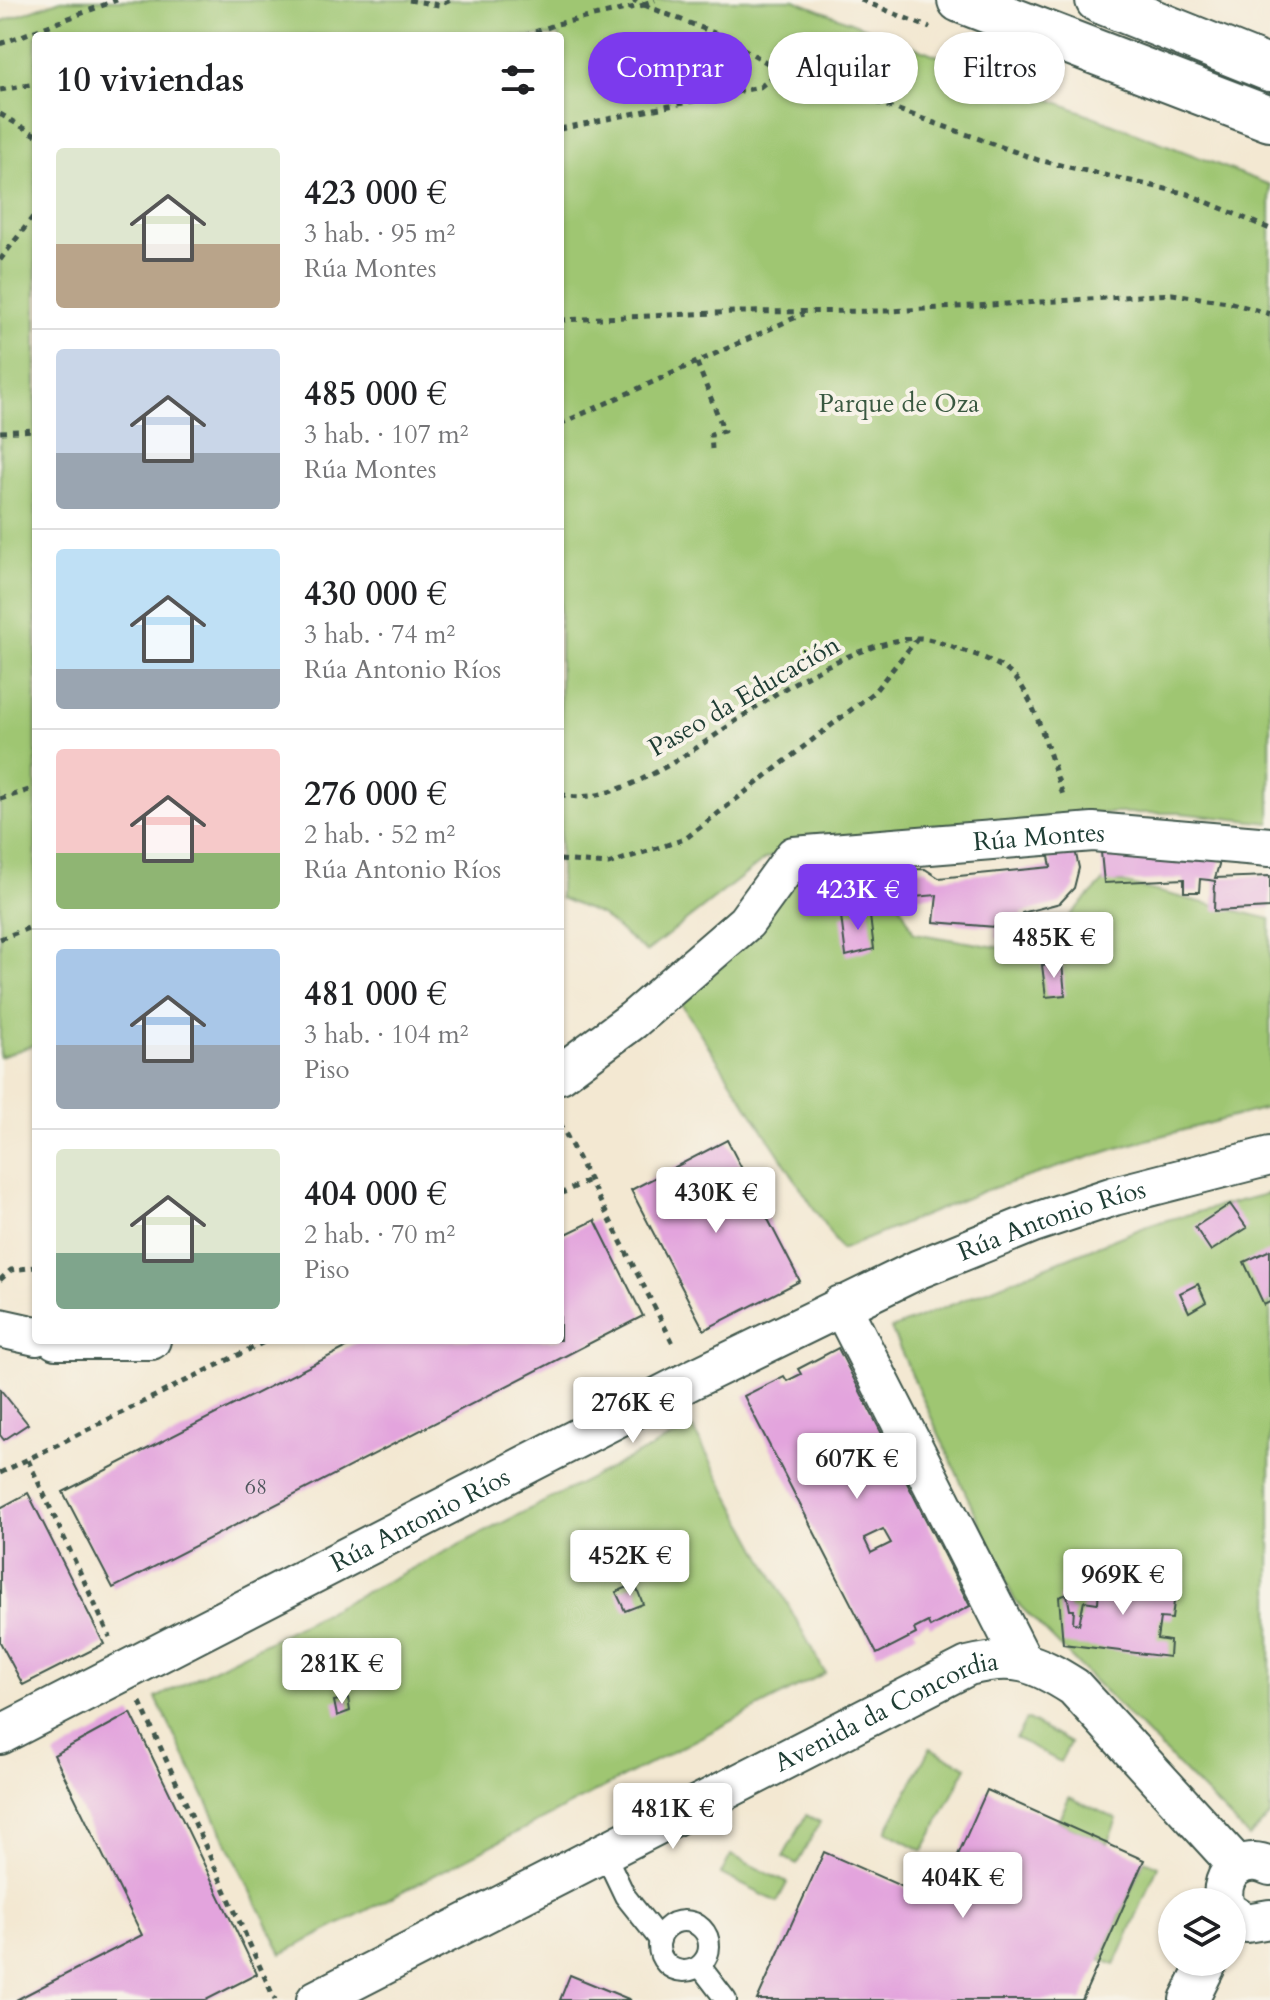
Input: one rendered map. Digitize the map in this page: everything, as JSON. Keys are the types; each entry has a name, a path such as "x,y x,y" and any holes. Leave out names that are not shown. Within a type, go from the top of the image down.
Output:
{"main road":[{"path":"960,0 1270,119"},
{"path":"1098,0 1267,59"}],"street":[{"path":"1177,84 1225,81 1267,59"},
{"name":"Rúa Montes","path":"564,1071 633,1020 746,922 794,856 1075,834 1270,847"},
{"name":"Rúa Antonio Ríos","path":"0,1735 841,1305 1033,1223 1114,1196 1270,1156"},
{"path":"841,1305 1022,1660"},
{"path":"0,1328 32,1335"},
{"name":"Avenida da Concordia","path":"316,2000 968,1666 994,1659 1022,1660 1046,1669 1074,1687 1261,1864"},
{"path":"1224,1888 1224,1881 1261,1864"},
{"path":"1246,1923 1270,1919"},
{"path":"1189,2000 1201,1976"}],"lane":[{"path":"604,1852 625,1896 660,1940 663,1960 669,1966 688,1971 700,1966 709,1950 706,1933 691,1922 671,1924 660,1940"},
{"path":"700,1966 726,2000"}],"path":[{"path":"0,44 117,0"},
{"path":"409,0 439,5 451,0"},
{"path":"633,0 722,36 768,63"},
{"path":"535,32 655,0"},
{"path":"564,128 760,87 768,81"},
{"path":"0,90 32,85"},
{"path":"882,104 1038,160 1188,194 1270,229"},
{"path":"0,114 32,133"},
{"path":"0,260 32,218"},
{"path":"564,320 891,311 1172,294 1228,302 1270,314"},
{"path":"564,422 808,312"},
{"path":"697,363 724,431 711,434 712,449"},
{"path":"0,432 32,430"},
{"path":"564,860 608,864 685,839 874,692 918,638"},
{"name":"Paseo da Educación","path":"564,794 586,797 644,776 692,754 771,697 850,655 918,638 978,655 1016,679 1042,732 1075,834"},
{"path":"0,799 32,789"},
{"path":"0,939 32,927"},
{"path":"564,1131 691,1380"},
{"path":"564,1192 589,1180"},
{"path":"0,1280 11,1270 32,1267"},
{"path":"0,1473 260,1344"},
{"path":"28,1460 110,1638"},
{"path":"135,1693 275,2000"}],"green space":[{"name":"Parque de Oza","path":"61,0 794,0 876,32 768,32 768,104 918,104 918,48 934,54 934,104 1062,104 1270,185 1270,823 1180,813 1076,813 905,840 835,836 765,859 646,952 601,915 564,900 564,32 32,32 32,1045 0,1057 0,22"},
{"path":"883,868 914,933 1008,949 1054,932 1106,879 1270,919 1270,1107 1124,1146 981,1192 841,1250 676,996 803,869"},
{"path":"1270,1193 1270,1815 1249,1837 1015,1601 891,1329 1152,1224"},
{"path":"692,1427 825,1673 282,1954 156,1698"},
{"path":"1026,1719 1070,1743 1060,1762 1016,1738"},
{"path":"930,1748 967,1767 923,1851 886,1831"},
{"path":"1069,1797 1117,1819 1107,1844 1058,1822"},
{"path":"806,1815 820,1822 797,1864 783,1857"},
{"path":"731,1855 787,1883 777,1902 721,1874"},
{"path":"1144,1860 1158,1866 1115,1965 1100,1959"}],"building":[{"path":"1074,845 1079,868 1074,888 1060,903 1022,913 1021,939 996,938 995,927 934,922 937,895 902,898 900,870 925,869 939,878 1051,867 1048,851"},
{"path":"1101,852 1221,858 1215,878 1270,876 1270,908 1214,911 1215,881 1209,880 1200,879 1199,892 1184,892 1184,879 1104,883"},
{"path":"869,908 874,949 846,956 841,916"},
{"path":"1062,963 1065,995 1046,997 1042,965"},
{"path":"727,1140 800,1281 704,1330 631,1190"},
{"path":"1230,1204 1247,1228 1211,1251 1195,1227"},
{"path":"595,1220 643,1316 113,1588 63,1492 353,1344 564,1344 564,1235"},
{"path":"1270,1250 1270,1302 1264,1305 1244,1262"},
{"path":"1198,1284 1206,1302 1189,1312 1180,1293"},
{"path":"838,1348 970,1606 930,1627 928,1622 914,1629 916,1634 877,1654 744,1396 784,1376 787,1381 801,1374 798,1369","holes":["836,1435 843,1449 824,1460 816,1445","883,1529 891,1543 871,1553 864,1538"]},
{"path":"0,1389 28,1424 4,1440 0,1435"},
{"path":"28,1493 104,1644 23,1685 0,1642 0,1508"},
{"path":"1133,1570 1177,1576 1172,1619 1160,1618 1157,1639 1170,1641 1169,1657 1063,1644 1059,1597 1067,1594 1070,1610 1074,1610 1073,1623 1079,1624 1084,1601 1098,1603 1099,1586 1162,1596 1163,1590 1131,1585"},
{"path":"635,1584 643,1604 625,1611 616,1592"},
{"path":"348,1698 350,1711 337,1716 334,1701"},
{"path":"131,1713 257,1974 206,2000 16,2000 142,1935 54,1755"},
{"path":"987,1790 1144,1860 1082,2000 757,2000 824,1852 937,1902"},
{"path":"570,1975 631,2000 560,2000"}]}
